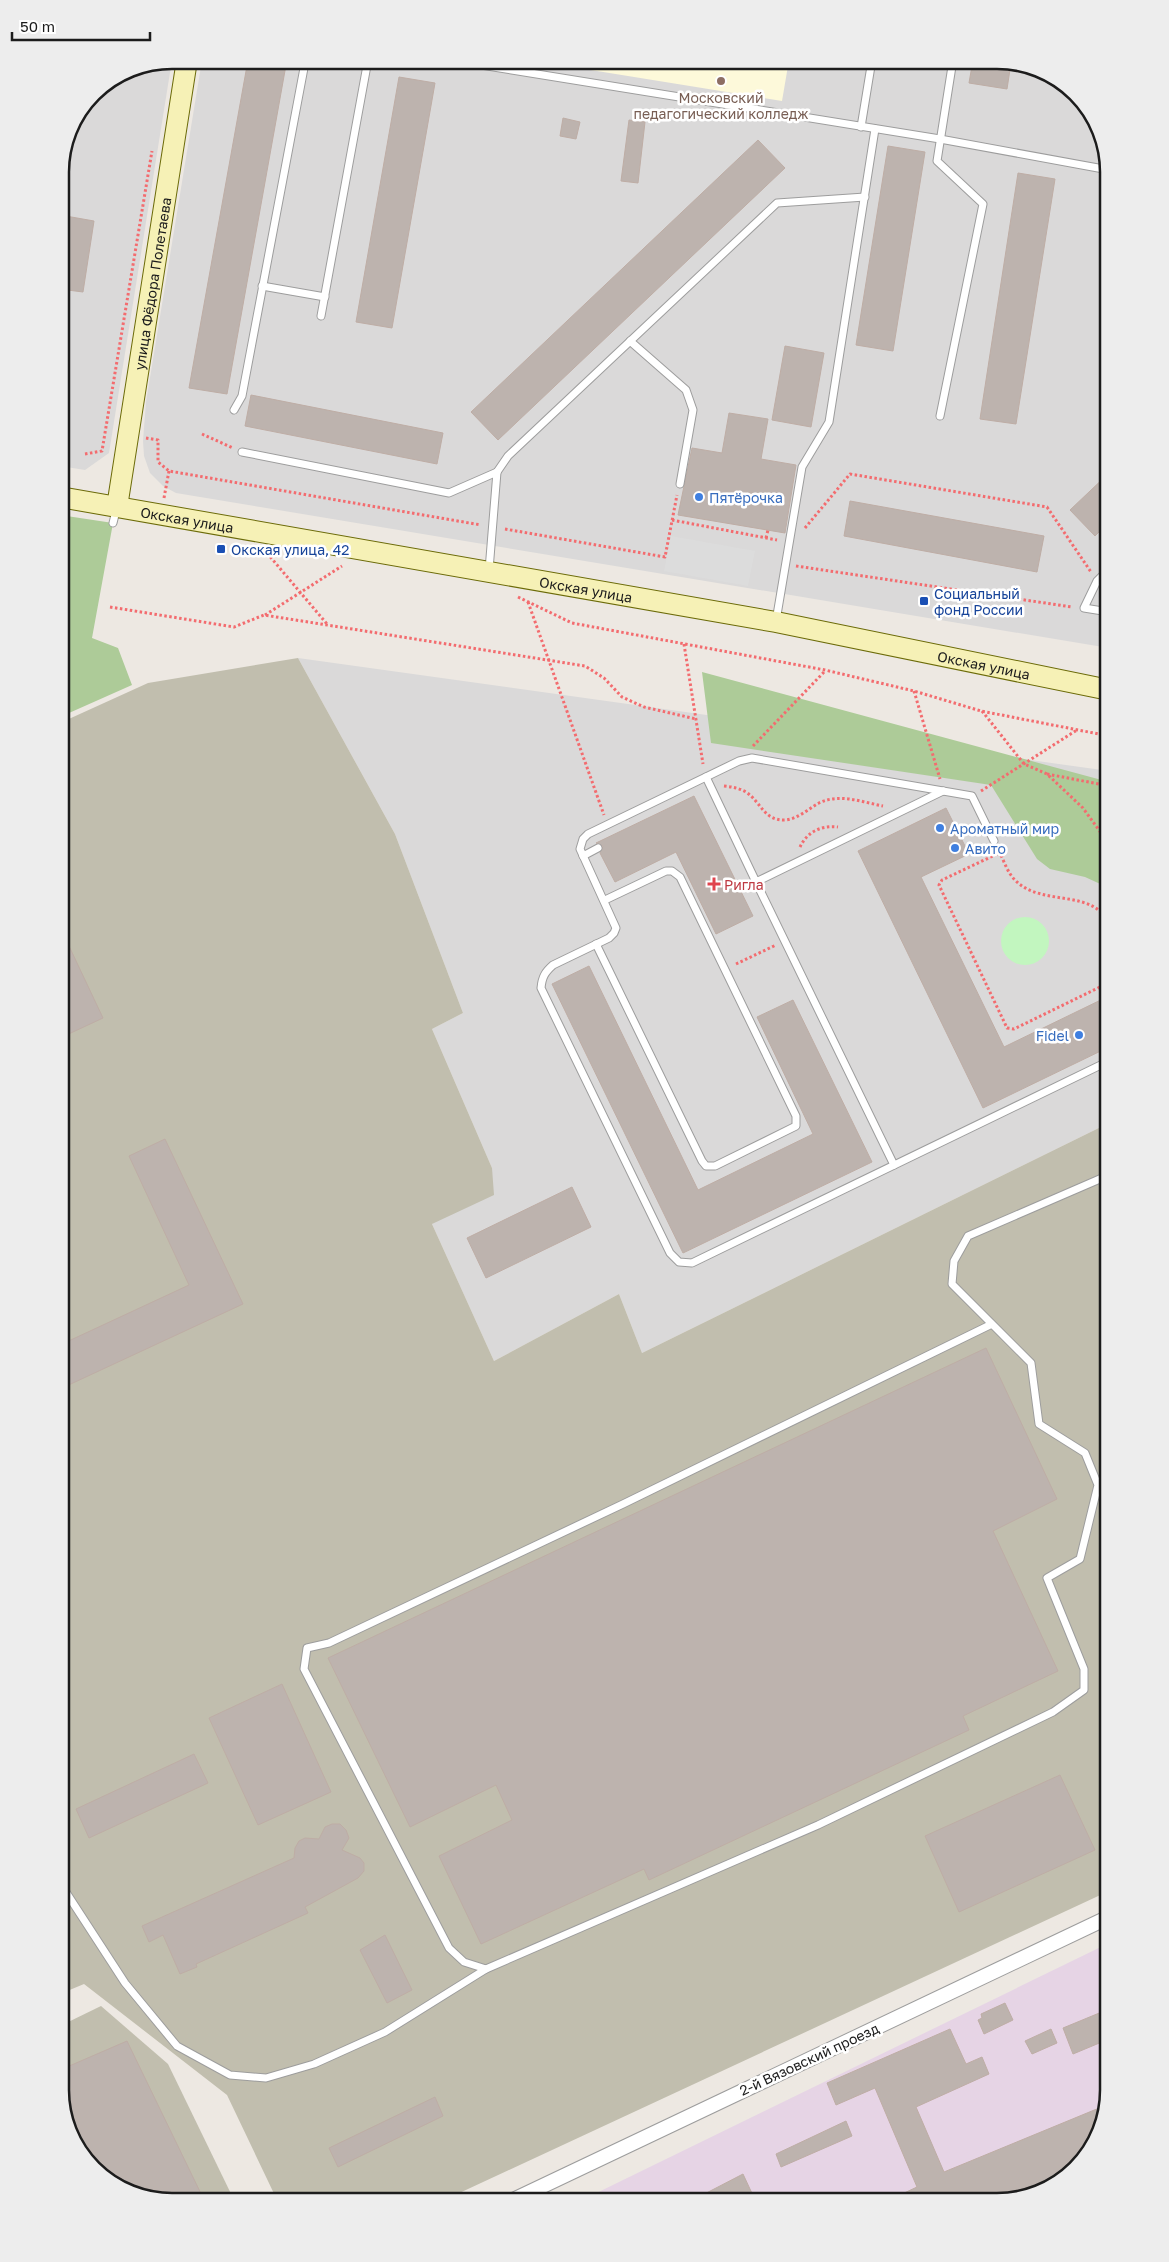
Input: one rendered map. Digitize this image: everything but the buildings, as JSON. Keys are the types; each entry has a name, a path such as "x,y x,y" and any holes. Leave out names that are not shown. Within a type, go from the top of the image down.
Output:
{"main road":[{"name":"улица Фёдора Полетаева","path":"115,515 186,69"},
{"name":"Окская улица","path":"69,500 115,515 488,573 776,622 1100,688"}],"street":[{"name":"2-й Вязовский проезд","path":"528,2193 1100,1922"}],"lane":[{"path":"234,410 242,396 304,69"},
{"path":"321,316 366,69"},
{"path":"505,69 875,129 1100,168"},
{"path":"861,127 871,69"},
{"path":"940,416 984,204 937,161 952,69"},
{"path":"776,622 802,467 829,422 875,129"},
{"path":"488,573 497,472 508,456 777,203 865,197"},
{"path":"262,286 325,297"},
{"path":"630,341 686,390 693,410 680,484"},
{"path":"242,452 449,493 497,472"},
{"path":"1100,578 1084,608 1100,611"},
{"path":"994,841 972,796 759,758 739,761 707,781 608,825 583,839 580,850 605,900 616,928 609,938 553,965 545,971 541,988 674,1259 685,1264 692,1263 1100,1065"},
{"path":"707,781 894,1165"},
{"path":"756,882 943,791"},
{"path":"583,856 598,848"},
{"path":"596,944 706,1166 715,1166 796,1126 796,1116 680,877 672,870 666,871 605,900"},
{"path":"69,1897 125,1983 177,2046 230,2075 266,2078 314,2064 385,2032 486,1969 818,1825 1053,1712 1084,1690 1084,1669 1047,1578 1080,1559 1098,1485 1084,1454 1039,1424 1031,1363 952,1284 954,1261 968,1236 1100,1179"},
{"path":"486,1969 464,1962 450,1948 304,1669 307,1648 329,1643 622,1504 992,1324"}],"path":[{"path":"85,454 102,450 152,149"},
{"path":"202,434 242,452"},
{"path":"158,440 158,462 169,471 665,557 680,484"},
{"path":"672,520 766,538 788,545 850,474 1046,507 1097,581"},
{"path":"766,538 768,530"},
{"path":"261,547 328,625"},
{"path":"110,607 234,627 264,615 347,563"},
{"path":"786,564 1084,608"},
{"path":"528,602 608,825"},
{"path":"264,615 585,666 604,678 622,697 644,707 696,718"},
{"path":"903,811 839,798 821,802 795,818 785,820 764,813 753,798 742,790 707,781 684,644 826,670 914,691 981,711 1100,734"},
{"path":"739,761 826,670"},
{"path":"914,691 943,791"},
{"path":"981,711 1024,764 1047,774 1100,784"},
{"path":"972,796 1078,730"},
{"path":"1047,774 1083,808 1100,832"},
{"path":"1100,911 1092,904 1038,894 1022,887 1012,877 999,852 942,880 939,886 1007,1028 1014,1029 1100,987"},
{"path":"732,966 785,940"}],"shaded area":[{"path":"171,69 109,453 85,470 69,467 69,165 72,145 79,126 90,109 104,94 126,79 139,74"},
{"path":"201,69 1004,69 1030,74 1043,79 1060,90 1079,109 1097,145 1100,172 1100,647 176,493 163,486 150,473 144,456 143,441 146,402"},
{"name":"Московский педагогический колледж","path":"585,69 787,69 782,101"},
{"path":"671,536 755,551 748,586 664,571"},
{"path":"298,658 1100,770 1100,1127 642,1353 619,1294 494,1361 432,1224 492,1168 432,1029 463,1013 395,834"},
{"path":"298,658 395,834 463,1013 432,1029 492,1168 494,1195 432,1224 494,1361 619,1294 642,1353 1100,1127 1100,1895 459,2193 274,2193 227,2095 84,1984 69,1990 69,719 148,683"},
{"path":"1100,1947 1100,2090 1097,2117 1090,2136 1075,2158 1060,2172 1037,2185 1024,2190 997,2193 596,2193"},
{"path":"101,2006 168,2064 231,2193 165,2193 145,2190 120,2179 99,2163 83,2142 74,2123 71,2110 69,2097 69,2022"}],"green space":[{"path":"69,516 113,523 92,638 118,648 132,685 69,713"},
{"path":"702,672 1100,780 1100,884 1085,877 1050,869 1037,859 991,785 711,743"},
{"path":"1020,917 1030,917 1042,924 1049,936 1049,946 1042,958 1030,965 1020,965 1012,961 1005,954 1001,946 1001,936 1005,928 1012,921"}],"place":[{"name":"Московский педагогический колледж","path":"721,81"},
{"name":"Пятёрочка","path":"699,497"},
{"name":"Окская улица, 42","path":"221,549"},
{"name":"Социальный фонд России","path":"924,601"},
{"name":"Ароматный мир","path":"940,828"},
{"name":"Авито","path":"955,848"},
{"name":"Ригла","path":"714,884"},
{"name":"Fidel","path":"1079,1035"}]}
